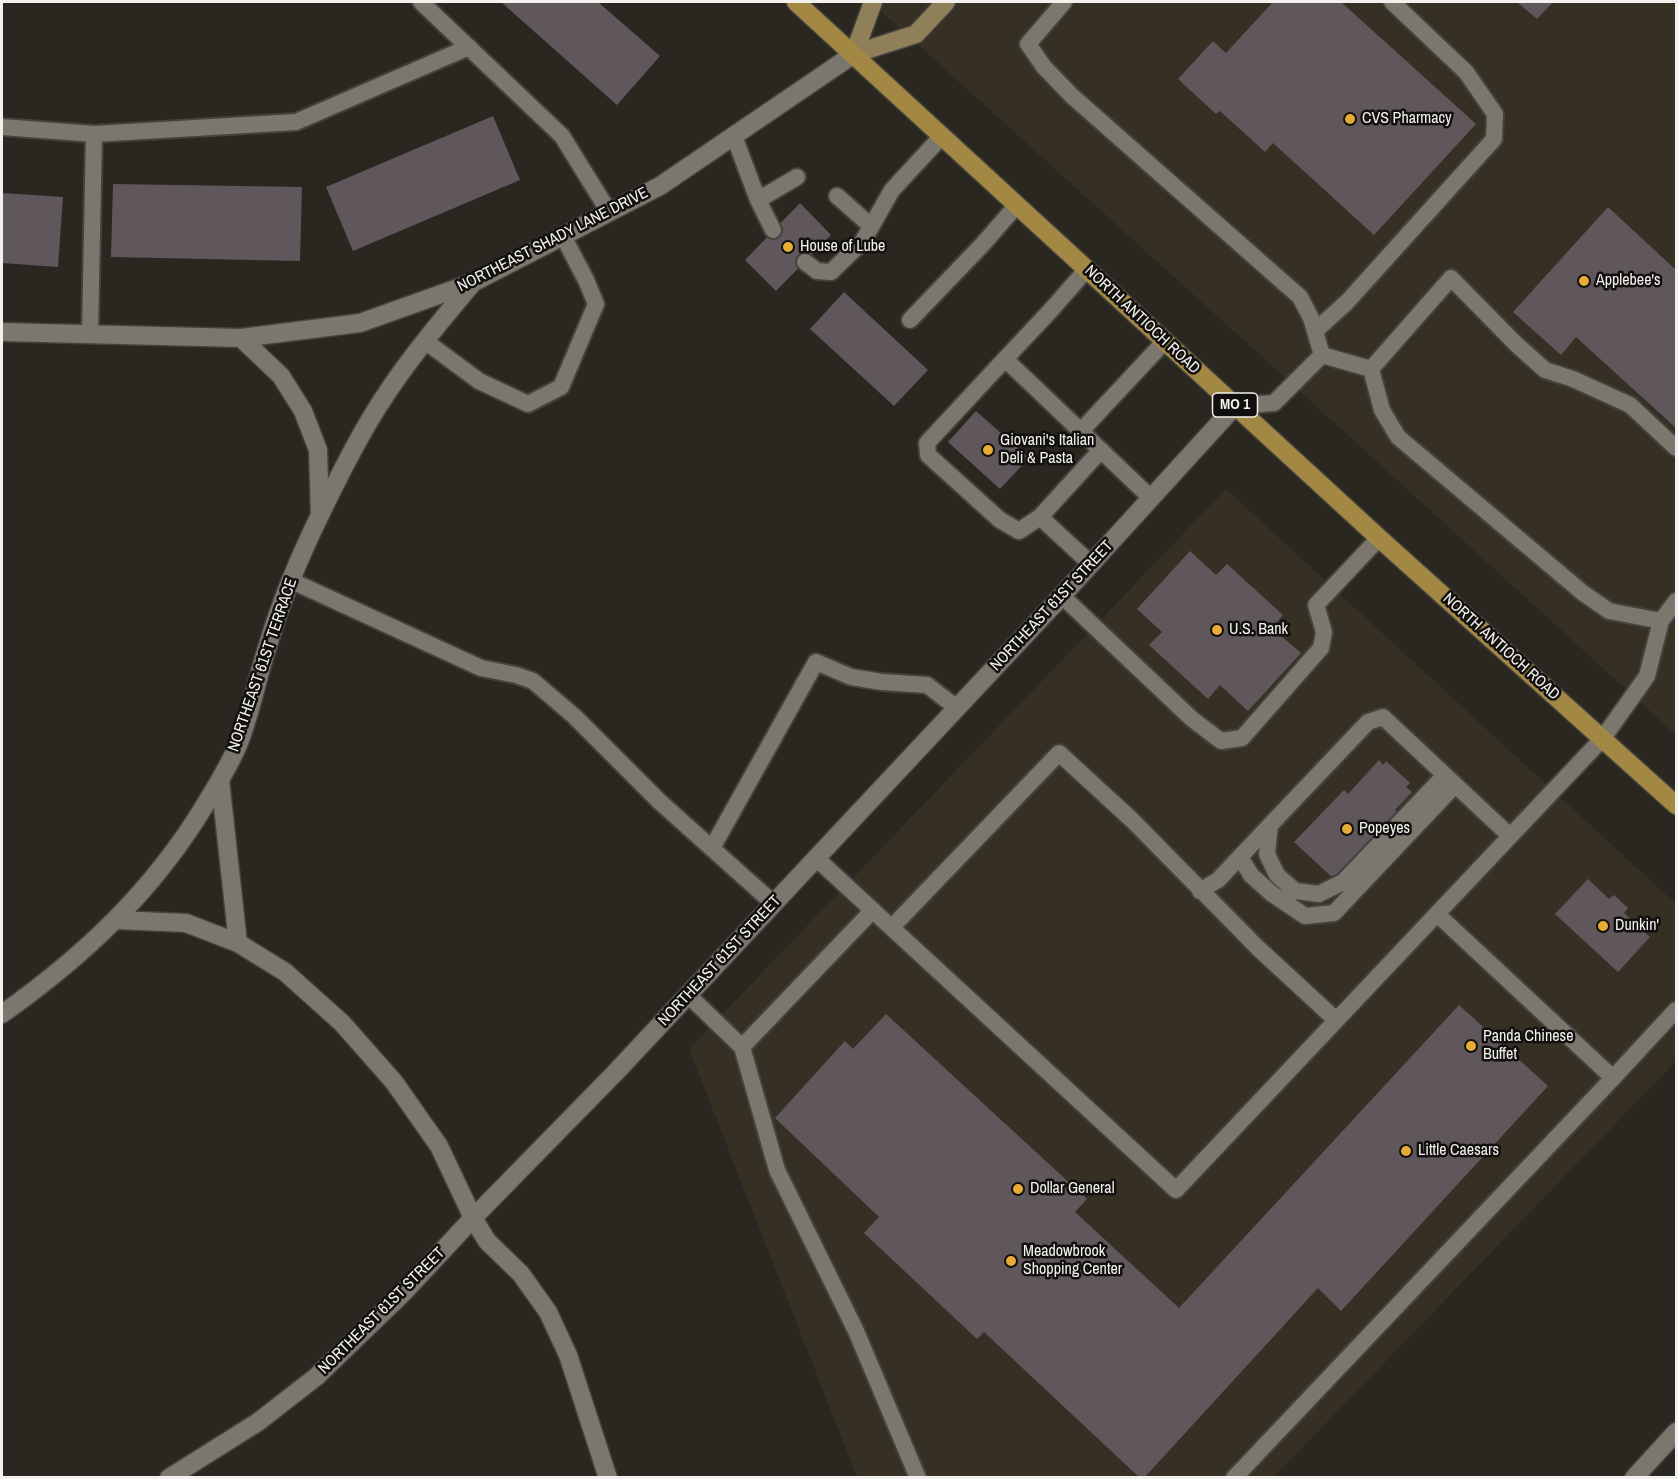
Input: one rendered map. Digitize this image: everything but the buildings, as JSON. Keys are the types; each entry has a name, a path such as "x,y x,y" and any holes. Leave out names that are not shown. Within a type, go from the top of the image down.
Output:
{"main road":[{"name":"NORTH ANTIOCH ROAD","path":"796,2 1379,538 1677,805"}],"street":[{"path":"854,54 873,2"},
{"path":"854,54 916,34 946,2"},
{"name":"NORTHEAST SHADY LANE DRIVE","path":"2,332 240,338 360,323 472,283 660,186 854,54"},
{"name":"NORTHEAST 61ST TERRACE","path":"2,1014 84,951 117,920 154,878 193,825 238,744 268,642 320,516 368,423 401,372 472,283"},
{"name":"NORTHEAST 61ST TERRACE","path":"240,338 281,376 303,411 318,450 320,516"},
{"name":"NORTHEAST 61ST STREET","path":"170,1478 258,1422 316,1377 403,1293 614,1074 1062,596 1235,406"},
{"path":"220,780 238,943"},
{"path":"117,920 186,923 238,943 285,972 342,1023 394,1082 439,1146 473,1218 487,1241 521,1274 548,1312 568,1355 608,1478"},
{"path":"1634,1478 1677,1432"}],"lane":[{"path":"421,2 562,136 609,212"},
{"path":"1064,2 1028,44 1044,67 1072,96 1300,297 1311,318 1322,355"},
{"path":"1315,331 1347,302 1494,138 1495,114 1466,72 1392,2"},
{"path":"2,127 94,134 296,122 469,47"},
{"path":"90,334 94,134"},
{"path":"734,136 758,200 773,230"},
{"path":"805,262 817,271 831,272 863,240 892,190 942,136"},
{"path":"758,200 797,177"},
{"path":"837,196 871,226"},
{"path":"910,320 1017,205"},
{"path":"425,341 479,381 528,404 561,387 596,304 563,236"},
{"path":"1087,269 927,443 928,455 1000,520 1019,531 1040,517 1101,450"},
{"path":"1371,369 1451,278 1545,370 1573,379 1630,405 1677,448"},
{"path":"1081,431 1165,341"},
{"path":"1322,355 1371,369"},
{"path":"1235,406 1274,403 1322,355"},
{"path":"1005,359 1151,498"},
{"path":"1371,369 1382,410 1398,436 1583,593 1609,611 1661,621"},
{"path":"1040,517 1091,564"},
{"path":"1062,596 1192,719 1221,741 1242,738 1321,648 1324,632 1316,605 1379,538"},
{"path":"292,581 482,668 533,681 574,716 660,802 773,903"},
{"path":"816,858 1176,1190 1603,738 1647,676 1661,621 1677,601"},
{"path":"712,848 816,662 851,677 927,685 957,708"},
{"path":"1200,891 1218,880 1368,722 1383,717 1510,836"},
{"path":"892,927 1059,753 1132,820 1258,948 1336,1020"},
{"path":"1270,825 1267,854 1277,875 1295,891 1320,894 1343,882 1450,780"},
{"path":"1240,857 1251,875 1271,893 1305,916 1334,913 1450,780"},
{"path":"742,1047 873,909"},
{"path":"1437,914 1613,1078"},
{"path":"688,995 742,1047 777,1170 856,1331 918,1478"},
{"path":"1234,1478 1677,1010"}],"shaded area":[{"path":"871,2 1676,2 1676,735 1292,384"},
{"path":"1226,489 1676,904 1676,1061 1274,1477 857,1477 689,1049"}],"place":[{"name":"CVS Pharmacy","path":"1350,119"},
{"name":"House of Lube","path":"788,247"},
{"name":"Applebee's","path":"1584,281"},
{"name":"Giovani's Italian Deli & Pasta","path":"988,450"},
{"name":"U.S. Bank","path":"1217,630"},
{"name":"Popeyes","path":"1347,829"},
{"name":"Dunkin'","path":"1603,926"},
{"name":"Panda Chinese Buffet","path":"1471,1046"},
{"name":"Little Caesars","path":"1406,1151"},
{"name":"Dollar General","path":"1018,1189"},
{"name":"Meadowbrook Shopping Center","path":"1011,1261"}]}
